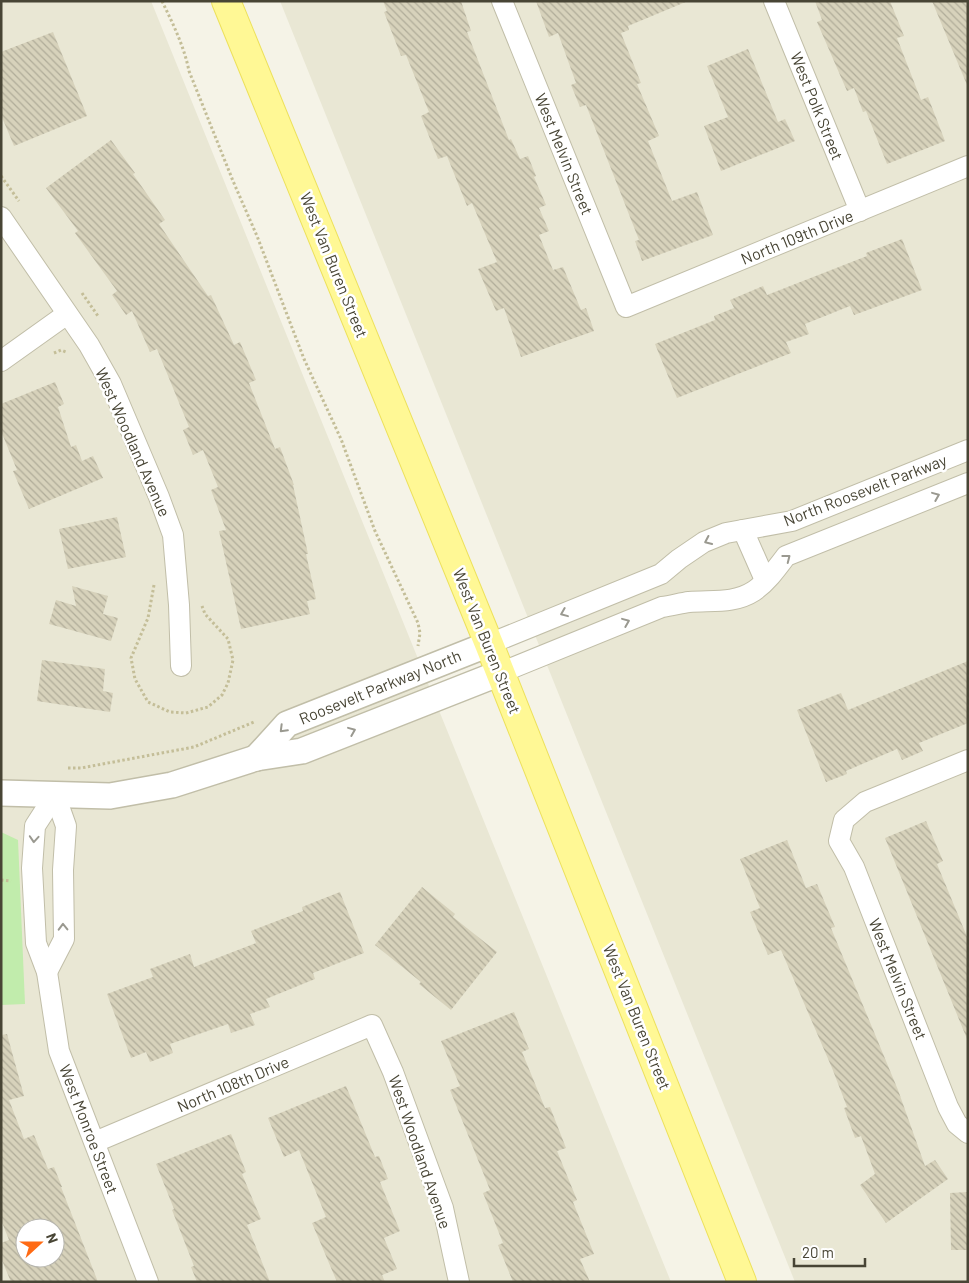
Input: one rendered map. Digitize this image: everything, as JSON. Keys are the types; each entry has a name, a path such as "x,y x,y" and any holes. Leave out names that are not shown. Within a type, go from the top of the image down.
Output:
{"main road":[{"name":"West Van Buren Street","path":"226,1 489,644 742,1282"}],"street":[{"name":"West Melvin Street","path":"502,1 626,307"},
{"name":"West Polk Street","path":"774,1 860,210"},
{"name":"North 109th Drive","path":"626,307 968,166"},
{"name":"West Woodland Avenue","path":"1,217 89,346 111,384 159,497 173,535 179,605 180,666"},
{"path":"1,361 67,314"},
{"name":"North Roosevelt Parkway","path":"489,644 661,574 678,558 704,542 726,533 792,521 968,450"},
{"name":"North Roosevelt Parkway","path":"500,673 662,607 689,602 738,599 755,590 786,556 968,483"},
{"path":"868,490 880,518"},
{"path":"743,530 765,580"},
{"name":"Roosevelt Parkway North","path":"256,758 287,724 489,644"},
{"name":"Roosevelt Parkway North","path":"1,793 55,796 110,796 172,785 256,758 302,751 500,673"},
{"name":"West Melvin Street","path":"968,760 865,802 844,820 839,841 854,867 948,1107 957,1124 968,1133"},
{"path":"47,972 64,939 63,870 66,826 55,796"},
{"name":"West Monroe Street","path":"55,796 35,826 32,868 36,943 47,972 59,1051 148,1282"},
{"name":"West Woodland Avenue","path":"372,1025 393,1072 443,1208 459,1282"},
{"name":"North 108th Drive","path":"95,1142 372,1025"}],"path":[{"path":"162,1 176,26 189,71 233,181 258,236 304,359 341,439 375,531 418,623 420,633 418,646 414,651"},
{"path":"62,768 81,768 194,747 258,720"}],"shaded area":[{"path":"1,1 151,1 671,1282 1,1282"},
{"path":"280,1 968,1 968,1282 795,1282"}],"green space":[{"path":"1,832 18,840 25,1004 1,1005"}],"building":[{"path":"383,1 461,1 471,31 467,32 509,140 511,139 520,159 528,156 536,176 534,177 546,205 539,208 549,231 539,235 553,270 563,267 581,310 586,308 594,331 521,357 504,308 496,311 478,269 497,262 472,203 467,206 447,156 438,159 421,116 429,112 406,55 401,56 384,12 387,11"},
{"path":"536,1 688,1 628,26 629,30 621,33 641,83 637,84 659,136 648,141 672,201 697,192 713,235 642,261 635,241 639,240 586,105 580,107 571,85 576,83 558,33 549,37"},
{"path":"815,1 890,1 904,36 897,38 921,100 928,97 945,141 887,164 866,111 863,112 854,88 847,91 817,22 822,20"},
{"path":"932,1 968,1 968,85 967,85"},
{"path":"53,32 87,116 14,146 1,115 1,52"},
{"path":"748,49 778,122 785,119 795,141 721,171 704,126 728,117 707,66"},
{"path":"111,140 165,220 159,224 208,296 211,295 234,345 240,342 256,380 249,383 275,449 280,447 294,485 316,599 307,601 310,614 241,629 219,531 226,530 211,490 218,487 203,450 193,455 183,430 189,427 157,349 150,352 132,311 126,315 112,295 117,291 75,233 78,231 46,188"},
{"path":"902,239 922,290 854,315 850,306 805,324 809,334 786,342 791,353 677,398 655,344 715,320 714,316 734,308 730,300 763,286 767,295 867,256 866,253"},
{"path":"55,382 64,404 58,407 71,447 76,445 82,461 93,456 103,478 29,509 13,471 17,470 1,431 1,404"},
{"path":"117,517 126,557 68,569 59,529"},
{"path":"72,586 108,596 103,614 118,618 111,641 49,624 56,600 76,606"},
{"path":"42,660 105,669 103,691 113,693 110,712 37,701"},
{"path":"968,661 968,723 919,743 923,751 902,760 897,749 846,771 847,774 826,782 797,710 841,693 848,710"},
{"path":"926,821 943,861 937,864 968,939 967,1039 885,838"},
{"path":"787,840 806,888 817,884 835,927 831,928 898,1090 925,1166 935,1160 948,1179 886,1223 860,1185 875,1174 861,1136 855,1138 844,1108 847,1107 832,1068 781,950 768,955 750,912 760,908 740,859"},
{"path":"422,887 455,914 453,917 497,952 451,1010 419,984 421,982 375,945"},
{"path":"340,892 364,953 313,973 315,979 266,999 270,1007 250,1014 255,1025 231,1033 228,1024 170,1044 173,1053 150,1062 146,1052 131,1058 107,994 153,977 150,969 190,954 194,967 256,943 251,931 303,911 302,907"},
{"path":"514,1012 529,1049 522,1052 545,1108 550,1107 566,1148 557,1151 577,1200 573,1202 594,1254 580,1259 590,1282 513,1282 498,1245 503,1243 483,1193 490,1190 450,1090 460,1086 441,1041"},
{"path":"7,1034 24,1096 9,1100 24,1139 34,1135 48,1169 54,1167 98,1282 11,1282 1,1258 1,1243 9,1240 1,1220 1,1035"},
{"path":"346,1086 375,1157 379,1156 388,1179 380,1182 400,1231 384,1238 397,1269 382,1275 385,1282 337,1282 312,1223 326,1217 299,1150 284,1157 268,1118"},
{"path":"231,1134 246,1172 242,1174 261,1219 247,1225 270,1282 197,1282 191,1267 194,1266 156,1164"},
{"path":"968,1192 968,1250 951,1250 950,1193"}]}
